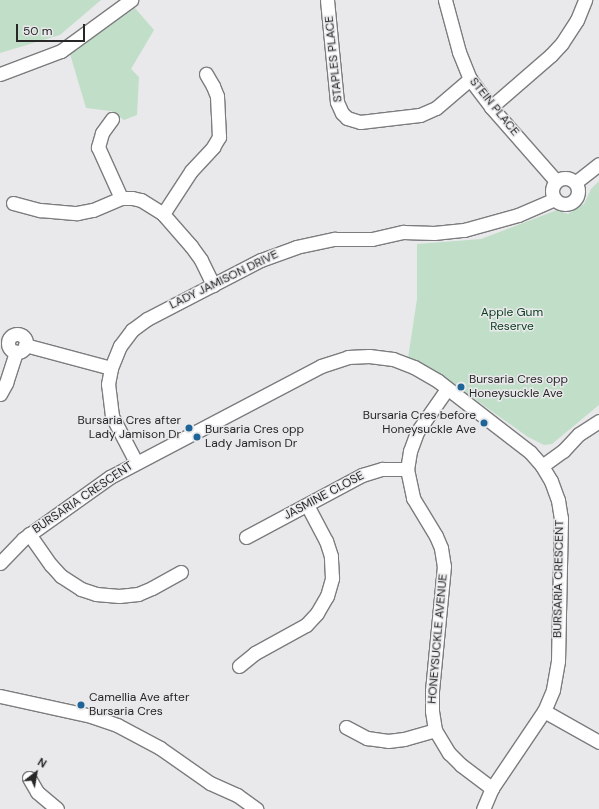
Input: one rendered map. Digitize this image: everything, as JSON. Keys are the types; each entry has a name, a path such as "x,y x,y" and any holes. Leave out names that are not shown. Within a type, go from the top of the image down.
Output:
{"street":[{"path":"0,74 61,51 131,0"},
{"name":"STAPLES PLACE","path":"328,0 337,102 342,119 360,122 420,115 436,108 470,79"},
{"name":"STEIN PLACE","path":"445,0 459,52 470,79 491,107 556,181"},
{"path":"491,107 551,55 562,43 577,20 585,0"},
{"path":"163,214 191,171 213,148 219,136 217,96 214,86 206,74"},
{"path":"112,119 102,133 98,147 120,198"},
{"path":"576,182 599,164"},
{"path":"560,178 568,178 576,182 578,194 573,201 562,203 555,199 552,188 556,181 560,178"},
{"path":"13,203 40,210 77,213 93,210 120,198 141,200 163,214 197,254 213,285"},
{"name":"LADY JAMISON DRIVE","path":"136,462 112,416 108,392 111,368 120,346 136,326 147,319 261,260 309,243 335,239 372,239 403,232 434,233 464,230 518,215 555,199"},
{"path":"0,394 25,340 21,336 12,336 4,339"},
{"path":"20,348 111,368"},
{"name":"BURSARIA CRESCENT","path":"0,563 11,550 29,534 110,477 321,366 343,359 368,356 393,359 423,371 448,388 523,447 542,466 555,491 562,527 557,670 553,690 544,711 492,788 483,809"},
{"name":"HONEYSUCKLE AVENUE","path":"448,388 418,432 410,451 407,469 413,498 436,536 443,561 444,572 432,695 432,711 435,730 454,759 492,788"},
{"path":"542,466 563,451 579,434 599,421"},
{"name":"JASMINE CLOSE","path":"246,537 368,472 382,469 407,469"},
{"path":"239,666 255,653 306,625 317,613 327,596 332,578 331,556 326,541 307,505"},
{"path":"29,534 51,565 61,576 81,589 96,594 119,596 138,594 181,572"},
{"path":"0,696 83,714 117,725 155,744 210,783 237,795 256,809"},
{"path":"544,711 599,742"},
{"path":"346,727 366,738 388,741 404,739 435,730"},
{"path":"29,778 37,792 57,809"}],"green space":[{"path":"0,0 101,0 60,35 0,53"},
{"path":"135,8 154,30 131,69 139,77 137,115 124,120 111,111 86,108 70,54"},
{"name":"Apple Gum Reserve","path":"599,181 599,405 552,444 544,445 528,437 448,380 408,358 417,299 417,244 481,239 557,210 568,214 584,204 591,189"}],"place":[{"name":"Bursaria Cres opp Honeysuckle Ave","path":"461,387"},
{"name":"Bursaria Cres before Honeysuckle Ave","path":"484,423"},
{"name":"Bursaria Cres after Lady Jamison Dr","path":"189,428"},
{"name":"Bursaria Cres opp Lady Jamison Dr","path":"197,437"},
{"name":"Camellia Ave after Bursaria Cres","path":"81,705"}]}
